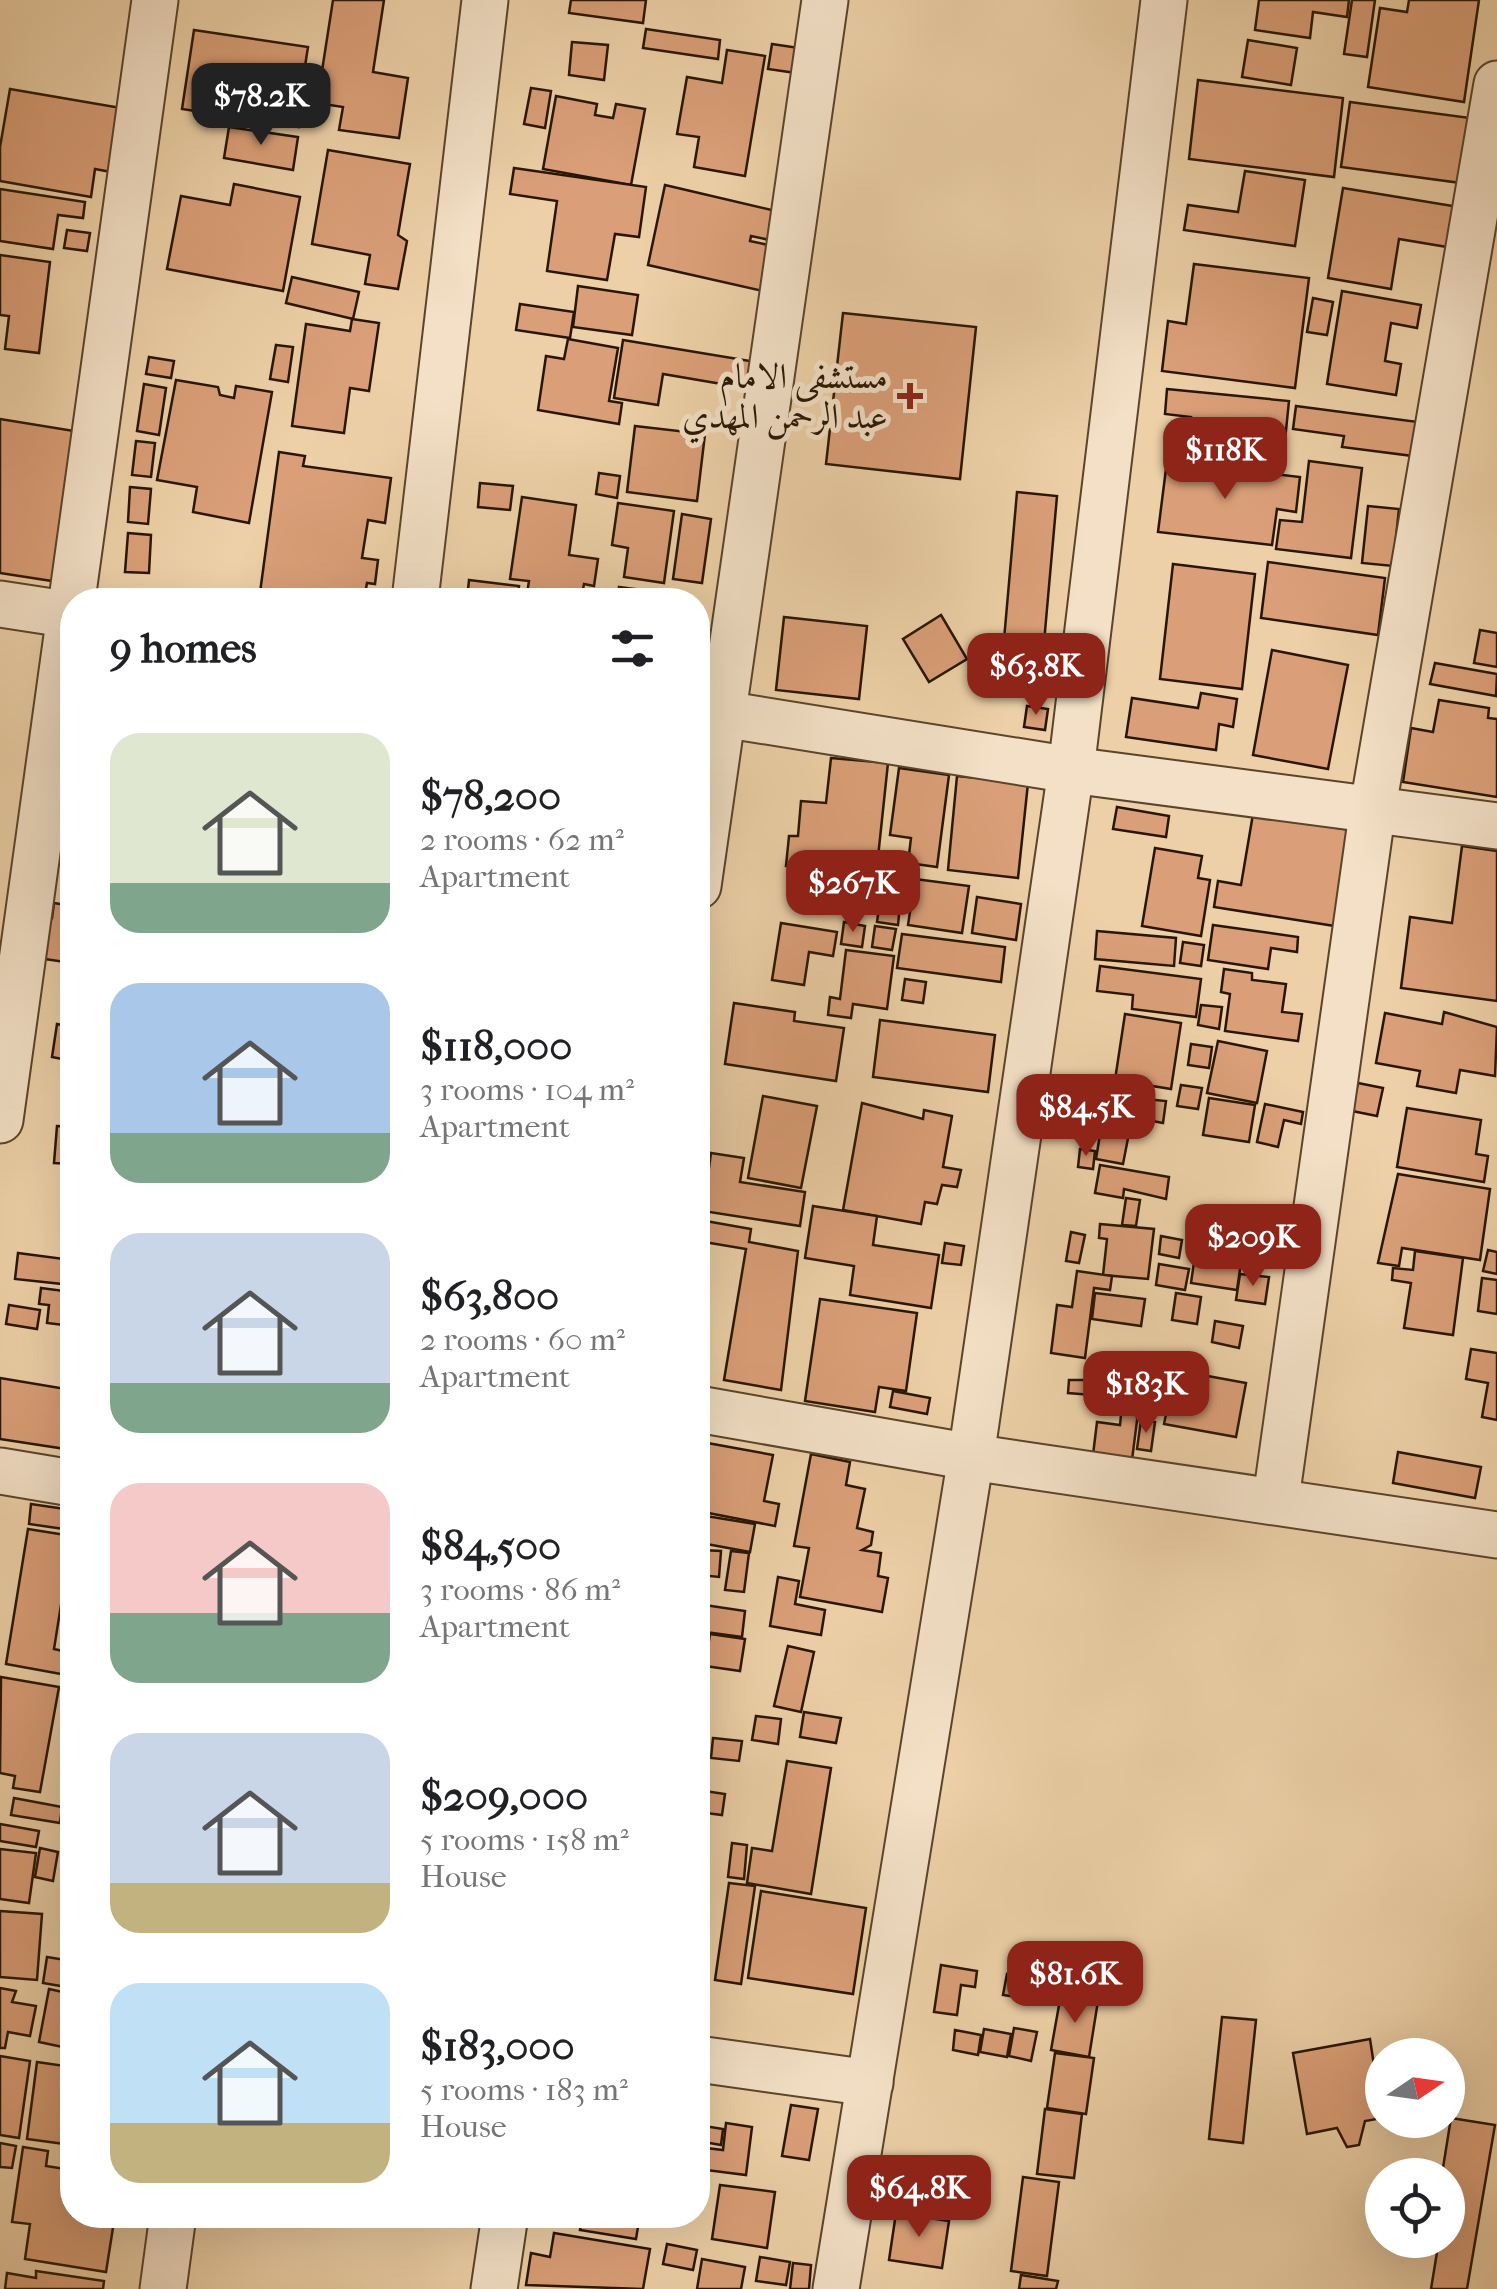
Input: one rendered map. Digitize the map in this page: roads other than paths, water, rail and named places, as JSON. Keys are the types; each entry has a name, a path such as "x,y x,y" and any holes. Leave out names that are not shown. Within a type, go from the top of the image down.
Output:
{"street":[{"path":"74,588 154,0"},
{"path":"416,588 485,0"},
{"path":"826,0 710,712 1071,770 1497,826"},
{"path":"836,2289 971,1457 1071,770 1164,0"},
{"path":"1276,1499 1373,807 1497,84"},
{"path":"0,604 60,613"},
{"path":"0,1120 60,686"},
{"path":"710,1411 971,1457 1276,1499 1497,1535"},
{"path":"0,1471 60,1481"},
{"path":"710,2061 870,2084"},
{"path":"164,2289 172,2228"},
{"path":"494,2289 503,2228"}],"place":[{"name":"مستشفى الامام عبد الرحمن المهدي","path":"910,396"}]}
